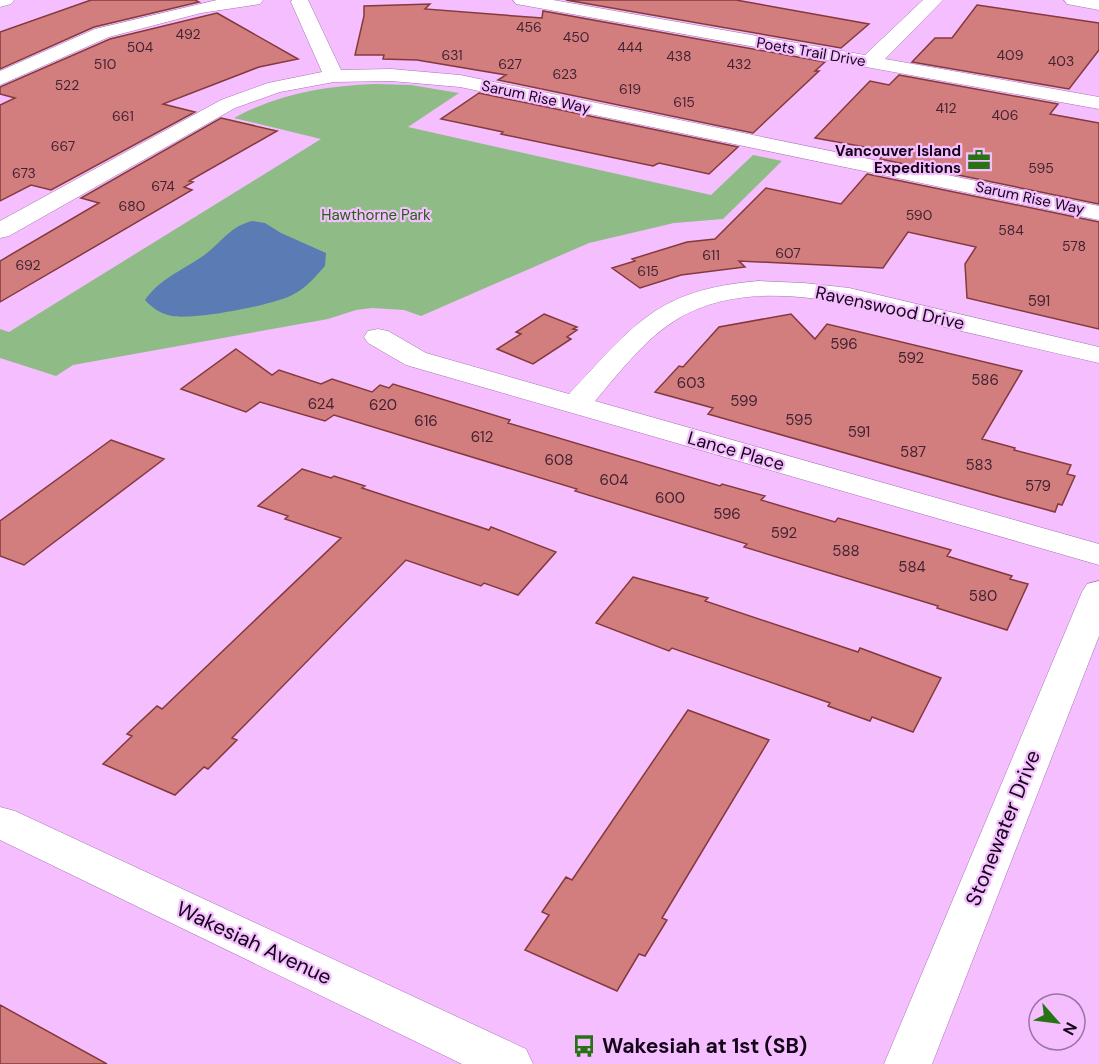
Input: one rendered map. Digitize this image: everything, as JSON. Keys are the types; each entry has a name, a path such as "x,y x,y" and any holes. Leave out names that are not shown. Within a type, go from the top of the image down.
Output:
{"street":[{"path":"0,2 5,0"},
{"path":"0,79 102,33 200,8 255,0"},
{"name":"Poets Trail Drive","path":"522,0 1099,104"},
{"path":"870,62 934,0"},
{"path":"1073,0 1099,4"},
{"path":"297,1 334,76"},
{"name":"Sarum Rise Way","path":"0,231 228,104 275,87 334,76 392,75 460,81 1099,213"},
{"name":"Ravenswood Drive","path":"575,405 648,329 669,312 722,294 753,290 813,290 849,296 1099,355"},
{"name":"Lance Place","path":"378,336 416,359 1099,555"},
{"name":"Stonewater Drive","path":"908,1064 1099,592"},
{"name":"Wakesiah Avenue","path":"0,822 509,1064"}],"green space":[{"name":"Hawthorne Park","path":"375,84 411,85 459,93 408,127 711,195 753,155 782,161 723,219 674,223 589,243 421,316 404,310 372,308 356,310 328,319 73,365 56,376 0,358 0,329 9,332 321,139 234,118 285,97 320,89"}],"water":[{"path":"252,221 265,223 281,233 326,253 325,266 307,285 294,294 270,303 234,311 198,316 172,316 157,310 145,300 163,281 207,253 230,232"}],"building":[{"path":"91,0 195,0 199,2 94,27 0,69 0,32"},
{"path":"566,0 736,0 869,24 841,48"},
{"path":"430,4 425,9 542,18 543,11 825,62 815,71 819,71 753,133 498,80 506,75 417,60 383,59 384,55 355,55 364,16 364,6"},
{"path":"977,5 1099,23 1099,50 1069,89 912,62 935,38 952,38"},
{"path":"217,13 298,59 259,67 163,104 195,112 51,190 31,185 0,201 0,105 15,98 0,94 0,87 110,39"},
{"path":"899,75 1058,104 1050,114 1099,123 1099,204 880,159 887,151 815,138 870,81 889,85"},
{"path":"479,93 738,147 709,174 659,163 653,166 441,119"},
{"path":"221,118 277,131 189,181 193,182 184,187 192,190 0,302 0,261 99,203 81,198"},
{"path":"867,174 1099,222 1099,329 967,298 965,264 976,247 908,232 883,268 739,261 745,267 681,275 640,288 612,268 635,261 632,259 687,242 715,239 766,188 841,204"},
{"path":"544,314 577,327 573,329 577,330 567,337 571,339 533,364 497,349 521,334 516,332"},
{"path":"791,314 815,339 827,324 1022,371 982,439 1071,465 1067,474 1075,476 1062,505 1058,504 1055,512 1000,497 708,414 713,408 655,392 679,366 683,367 719,327"},
{"path":"236,349 272,375 279,370 321,384 332,379 372,392 380,385 389,388 393,384 510,420 508,423 720,486 722,484 765,496 761,500 835,522 838,518 951,550 947,556 1012,576 1010,579 1028,584 1007,630 937,608 938,606 744,547 747,544 575,491 577,489 334,415 325,421 260,402 246,412 181,389"},
{"path":"111,440 164,459 24,565 0,556 0,521"},
{"path":"302,469 365,486 362,488 489,530 491,527 556,552 518,595 484,583 481,586 406,560 232,738 237,740 208,769 204,767 175,795 103,764 132,736 127,734 157,706 162,709 341,538 285,519 288,516 258,506"},
{"path":"633,577 708,598 705,601 858,652 860,648 941,678 913,732 872,717 870,721 828,706 830,703 672,648 669,651 596,623"},
{"path":"688,710 769,740 662,918 667,920 645,956 639,954 617,991 525,950 549,915 542,912 566,877 572,880"},
{"path":"0,1005 107,1064 0,1064"}],"place":[{"name":"Vancouver Island Expeditions","path":"979,160"},
{"name":"Wakesiah at 1st (SB)","path":"584,1046"}]}
